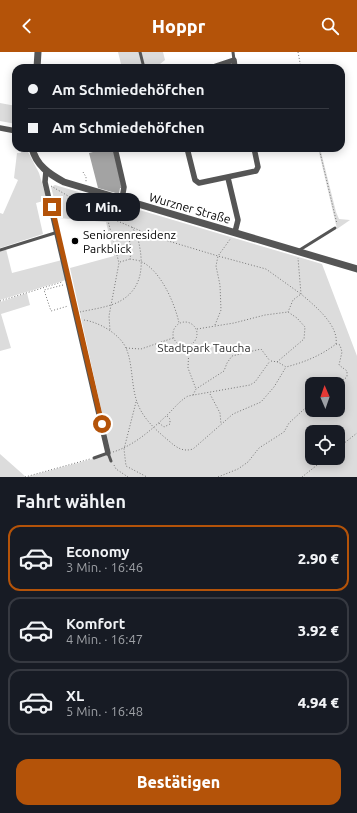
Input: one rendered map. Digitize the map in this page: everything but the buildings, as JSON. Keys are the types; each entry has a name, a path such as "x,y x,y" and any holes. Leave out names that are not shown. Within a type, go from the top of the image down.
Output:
{"street":[{"path":"37,64 38,52"},
{"path":"222,64 234,60 234,64"},
{"path":"0,128 12,130"},
{"name":"Wurzner Straße","path":"33,152 34,156 46,171 64,182 357,269"},
{"path":"116,152 124,187 122,199"},
{"path":"188,152 197,182 228,178 258,169 255,152"},
{"path":"46,171 45,182 58,232 67,282 78,321 108,453"},
{"path":"228,178 238,220 235,232"}],"lane":[{"path":"140,52 143,64"},
{"path":"234,52 234,60"},
{"path":"298,251 335,228"},
{"path":"0,250 58,232"},
{"path":"94,458 108,453 111,461"}],"path":[{"path":"298,52 300,64"},
{"path":"320,152 336,219 335,228"},
{"path":"83,172 87,180 85,185"},
{"path":"52,187 94,211 155,237 266,269 301,294 330,323 337,337 336,344 312,360 286,367 274,387 261,402 233,414 194,449 188,451 178,448 153,427 141,412 136,401 126,348 110,331 92,322 78,321"},
{"path":"107,217 119,263 109,316 110,331"},
{"path":"76,313 123,300 137,284 143,262 137,235 132,226"},
{"path":"215,325 221,310 220,285 216,266 218,256 235,232"},
{"path":"112,238 120,234 129,236 137,235"},
{"path":"129,236 132,252 130,259"},
{"path":"298,251 301,294"},
{"path":"119,263 130,259 143,262 160,279 168,290 177,312 179,323"},
{"path":"0,301 67,282"},
{"path":"67,282 44,290 51,310 72,305"},
{"path":"288,312 293,300 301,294"},
{"path":"197,329 215,325 234,324 265,315 288,312 297,318 305,327 304,339 277,362"},
{"path":"184,321 190,322 197,329 197,338 189,345 181,345 174,338 173,330 179,323 184,321"},
{"path":"126,348 140,349 174,338"},
{"path":"336,344 340,345 342,352 339,364 347,371 347,377 345,379"},
{"path":"189,345 188,368 196,389"},
{"path":"193,395 196,389 224,371 232,356 261,349 270,361 277,362 286,367"},
{"path":"108,453 124,449 167,416 180,401 193,395 209,393 255,382 270,361"},
{"path":"209,393 211,400 220,413 221,424"},
{"path":"136,401 124,449 126,466 147,477"},
{"path":"218,477 238,469 248,462 259,448 284,432 289,423 305,408"},
{"path":"158,423 164,427 170,424 170,419 167,416"},
{"path":"345,442 357,433"},
{"path":"25,477 94,458"},
{"path":"111,461 116,469 128,477"},
{"path":"302,477 317,465"}],"green space":[{"path":"118,52 163,52 165,60 160,64 121,64"},
{"path":"0,103 12,105 12,123 0,121"},
{"path":"28,152 39,173 47,200 36,203 43,234 0,248 0,213 3,214 18,180 14,178 17,153"},
{"path":"319,152 321,152 339,219 350,220 337,229"},
{"name":"Stadtpark Taucha","path":"55,185 322,264 357,356 357,477 26,477 111,454 70,268 114,256 106,222 59,218 51,187"},
{"path":"6,249 12,273 62,260 66,280 0,300 0,251"},
{"path":"27,293 30,305 1,314 11,348 0,351 0,302"},
{"path":"0,454 26,477 0,477"}],"shaded area":[{"path":"114,152 122,188 120,188 119,194 98,188 89,153"}],"place":[{"name":"Seniorenresidenz Parkblick","path":"75,241"}],"route":[{"path":"52,207 102,424"}]}
